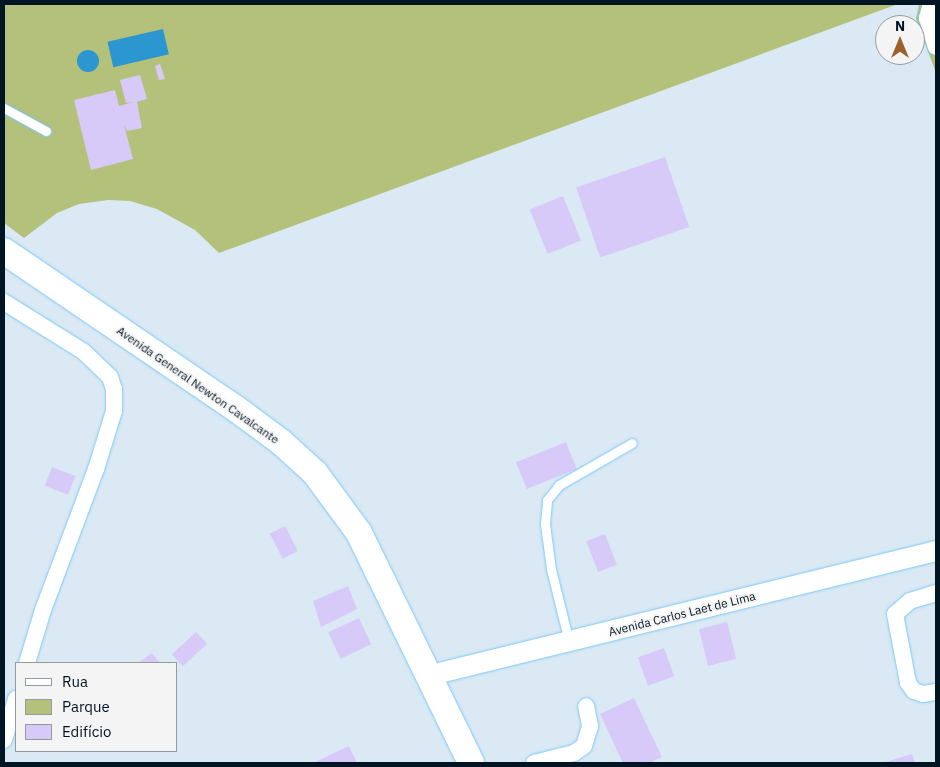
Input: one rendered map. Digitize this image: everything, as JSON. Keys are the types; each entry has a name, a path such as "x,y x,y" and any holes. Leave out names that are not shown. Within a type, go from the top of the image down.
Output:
{"main road":[{"name":"Avenida General Newton Cavalcante","path":"4,251 235,408 281,442 315,474 359,533 471,763"}],"street":[{"path":"931,4 927,18 936,47"},
{"path":"4,302 84,352 110,377 114,388 114,411 96,469 43,610 27,662"},
{"name":"Avenida Carlos Laet de Lima","path":"427,676 569,643 936,551"},
{"path":"936,593 910,600 896,614 908,683 914,691 923,694 936,692"},
{"path":"4,740 15,702"},
{"path":"534,763 574,753 584,746 590,726 586,706"}],"lane":[{"path":"4,108 46,131"},
{"path":"569,643 551,569 545,524 547,500 559,485 632,443"}],"green space":[{"path":"4,4 898,4 219,253 195,230 157,209 130,201 108,200 79,204 57,213 24,238 4,223"},
{"path":"919,4 936,4 936,73 925,43 925,15 917,15"}],"water":[{"path":"163,29 169,54 113,67 107,42"},
{"path":"88,50 98,57 99,61 92,71 88,72 78,65 77,61 84,51"}],"building":[{"path":"160,64 165,79 159,80 155,66"},
{"path":"140,75 147,99 137,102 142,128 127,131 124,125 133,159 91,170 74,100 115,90 119,106 134,102 126,103 120,80"},
{"path":"665,157 689,227 600,258 576,188"},
{"path":"563,196 581,241 548,254 530,209"},
{"path":"566,442 577,469 527,489 516,462"},
{"path":"52,467 75,476 68,495 45,486"},
{"path":"285,526 298,551 283,559 270,534"},
{"path":"605,534 617,565 598,572 586,541"},
{"path":"348,586 357,609 321,627 313,601"},
{"path":"359,618 371,644 340,659 328,632"},
{"path":"727,622 736,659 708,666 699,629"},
{"path":"196,632 207,644 183,666 172,655"},
{"path":"664,648 674,676 648,686 638,658"},
{"path":"152,653 159,662 139,662"},
{"path":"634,698 662,757 649,763 623,763 600,714"},
{"path":"349,746 357,763 313,763"},
{"path":"912,754 915,763 882,763"}]}
